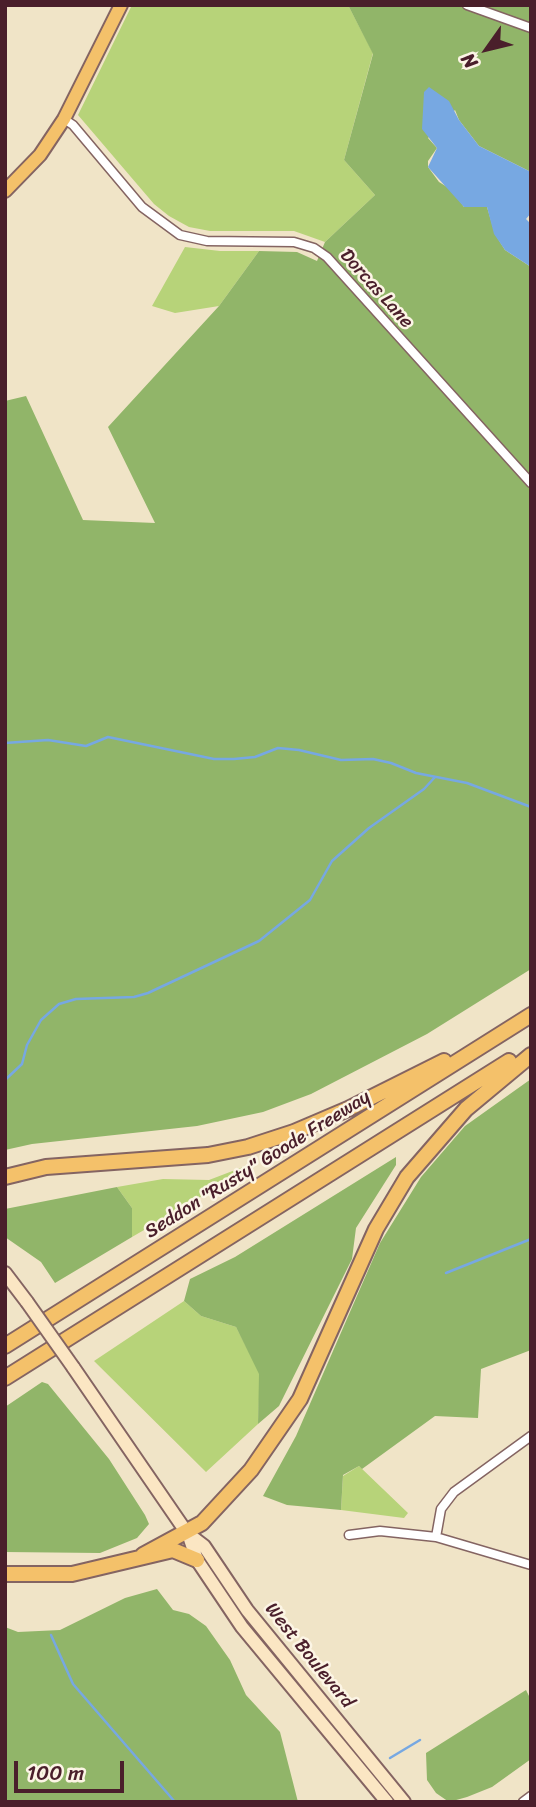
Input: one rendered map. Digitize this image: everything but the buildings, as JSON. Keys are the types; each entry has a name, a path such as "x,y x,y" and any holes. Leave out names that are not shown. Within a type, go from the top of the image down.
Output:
{"highway":[{"name":"Seddon \"Rusty\" Goode Freeway","path":"5,1346 531,1015"},
{"path":"5,1177 46,1167 208,1155 248,1147 294,1132 348,1109 502,1033"},
{"path":"5,1378 531,1047"},
{"path":"143,1555 168,1539 187,1533 209,1516 237,1487 288,1420 324,1352 376,1229 407,1177 466,1109 531,1055"},
{"path":"5,1574 72,1574 173,1550 197,1560"}],"main road":[{"path":"5,191 40,155 64,119 121,5"}],"street":[{"path":"467,5 531,29"},
{"name":"Dorcas Lane","path":"64,119 73,125 142,207 180,235 207,241 294,242 314,248 327,257 531,483"},
{"name":"West Boulevard","path":"5,1273 187,1533 197,1560 246,1631 387,1802"},
{"path":"436,1537 441,1509 454,1492 531,1436"},
{"path":"349,1535 380,1531 436,1537 531,1564"},
{"name":"West Boulevard","path":"187,1533 204,1546 247,1610 404,1802"},
{"path":"246,1631 271,1652 309,1699 318,1705 324,1705"},
{"path":"312,1713 324,1715 346,1741 366,1755"},
{"path":"523,1802 531,1796"}],"green space":[{"path":"132,5 348,5 373,53 344,160 375,195 325,242 294,231 210,231 189,227 169,216 154,204 78,115"},
{"path":"348,5 531,5 531,172 479,146 459,120 455,110 428,138 437,148 428,161 428,167 439,182 452,190 464,207 487,207 495,234 505,250 531,267 531,969 427,1034 311,1094 263,1112 197,1126 32,1144 5,1150 5,401 26,396 83,520 155,523 108,427 219,306 259,251 297,252 317,261 325,242 375,195 344,160 373,54"},
{"path":"185,247 220,251 259,251 219,306 175,313 152,306"},
{"path":"531,1079 531,1350 481,1369 478,1418 435,1416 362,1469 359,1466 343,1475 341,1510 287,1505 263,1496 296,1436 380,1243 421,1177 465,1126"},
{"path":"396,1157 396,1165 356,1228 352,1259 279,1406 258,1424 259,1374 236,1327 201,1316 184,1301 190,1279 235,1257"},
{"path":"256,1162 132,1237 132,1208 117,1187 163,1179 209,1180"},
{"path":"117,1187 132,1208 132,1237 55,1283 41,1262 5,1237 5,1209"},
{"path":"184,1301 201,1316 236,1327 260,1374 258,1424 206,1472 94,1361"},
{"path":"42,1382 48,1384 109,1459 145,1515 149,1524 137,1538 100,1553 5,1552 5,1407"},
{"path":"359,1466 408,1513 404,1518 341,1510 343,1476"},
{"path":"157,1589 173,1610 189,1614 206,1626 230,1660 246,1695 280,1732 298,1802 5,1802 5,1627 18,1632 60,1630 125,1598"},
{"path":"526,1690 531,1700 531,1759 492,1787 467,1797 449,1802 436,1793 427,1780 426,1753"}],"water":[{"path":"429,87 449,101 459,120 479,146 531,172 531,213 526,219 531,224 531,267 505,250 494,234 487,207 464,207 428,167 437,148 422,129 424,92"}],"waterway":[{"path":"5,743 48,740 86,746 108,737 214,759 255,757 278,748 341,760 373,759 416,773 467,783 531,807"},
{"path":"5,1080 22,1064 27,1045 41,1020 59,1004 76,999 134,997 148,993 259,941 310,900 332,861 369,828 424,789 435,777"},
{"path":"446,1273 531,1239"},
{"path":"51,1635 73,1684 175,1802"},
{"path":"390,1758 420,1740"}]}
